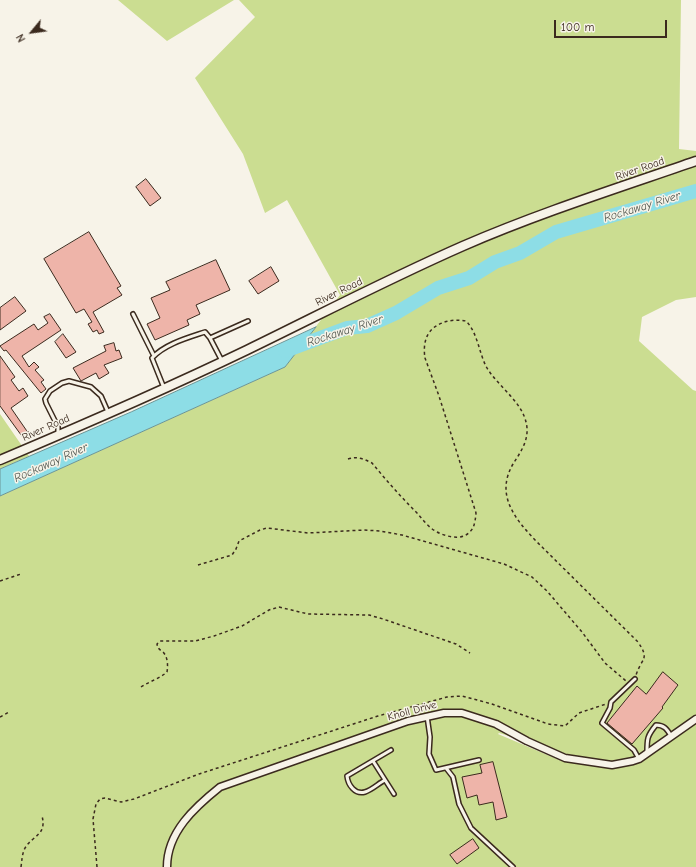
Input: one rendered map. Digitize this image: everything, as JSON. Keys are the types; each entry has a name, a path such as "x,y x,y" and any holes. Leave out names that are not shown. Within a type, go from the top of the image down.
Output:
{"street":[{"name":"River Road","path":"0,460 164,388 390,279 465,245 544,214 696,161"},
{"name":"Knoll Drive","path":"167,867 172,842 179,828 202,801 220,787 376,732 427,716 444,713 462,713 496,724 527,741 565,758 612,765 633,762 639,759 696,720"}],"lane":[{"path":"133,314 154,356 152,358 164,388"},
{"path":"210,338 248,321"},
{"path":"154,356 158,352 183,340 205,332 210,338 222,361"},
{"path":"58,435 58,427 45,399 50,391 62,383 69,381 91,387 101,396 108,413"},
{"path":"635,679 628,684 611,702 610,708 602,723 634,750 639,759"},
{"path":"427,716 430,737 430,754 436,770 479,760"},
{"path":"647,754 647,738 656,725 661,725 668,729 671,736"},
{"path":"385,780 364,792 358,792 353,789 348,782 347,776 391,750"},
{"path":"373,761 394,794"},
{"path":"446,768 453,777 459,804 471,828 513,867"}],"path":[{"path":"348,459 363,458 372,463 413,510 428,525 438,532 452,537 461,537 473,529 476,513 424,352 426,339 431,331 441,323 458,320 466,322 473,333 487,368 520,408 526,421 527,430 525,443 508,474 506,482 506,492 509,506 521,525 536,542 638,642 644,652 645,658 636,673 635,679"},
{"path":"198,566 232,555 239,541 267,528 308,533 380,530 402,535 504,564 532,577 562,608 605,663 620,675 628,684"},
{"path":"0,581 22,574"},
{"path":"142,687 151,681 160,679 167,672 168,663 164,653 158,649 157,644 160,641 195,641 214,636 242,626 269,610 279,607 308,614 369,615 456,644 470,653"},
{"path":"0,717 9,712"},
{"path":"21,867 22,857 26,848 42,830 44,824 42,816"}],"green space":[{"path":"118,0 234,0 167,41"},
{"path":"239,0 681,0 679,149 696,151 696,297 676,300 642,317 639,341 693,390 696,391 696,867 0,867 0,496 285,367 340,295 287,200 265,213 243,154 195,78 255,17","holes":["499,733 596,763 564,762 498,734"]},
{"path":"0,414 29,456 0,469"}],"water":[{"name":"Rockaway River","path":"316,327 285,367 0,496 0,469 131,412"}],"building":[{"path":"146,179 161,198 150,206 136,187"},
{"path":"89,232 121,286 117,288 122,295 93,312 104,332 99,334 97,330 93,332 88,324 92,322 84,309 76,313 44,259"},
{"path":"216,260 230,290 196,305 200,314 187,320 189,325 155,340 147,324 160,318 151,298 170,290 166,282"},
{"path":"271,267 279,281 258,294 249,281"},
{"path":"15,297 26,311 0,330 0,308"},
{"path":"50,314 61,330 22,356 29,367 34,362 39,367 35,370 44,380 41,382 46,389 41,393 6,350 4,351 0,346 34,324 38,330 48,323 44,317"},
{"path":"63,334 76,352 66,358 55,342"},
{"path":"114,343 116,351 119,350 122,358 104,365 109,373 99,379 96,373 81,381 73,368 106,351 104,346"},
{"path":"0,356 15,377 11,380 19,391 23,388 28,396 11,408 31,437 24,439 0,406"},
{"path":"663,672 678,685 662,707 663,708 632,744 607,723 637,686 646,694"},
{"path":"493,762 507,817 496,820 493,802 479,805 477,795 467,798 462,777 482,773 480,765"},
{"path":"473,839 479,848 457,864 450,855"}],"waterway":[{"name":"Rockaway River","path":"285,351 347,328 367,326 396,313 438,288 469,278 495,262 520,253 556,232 696,191"}]}
